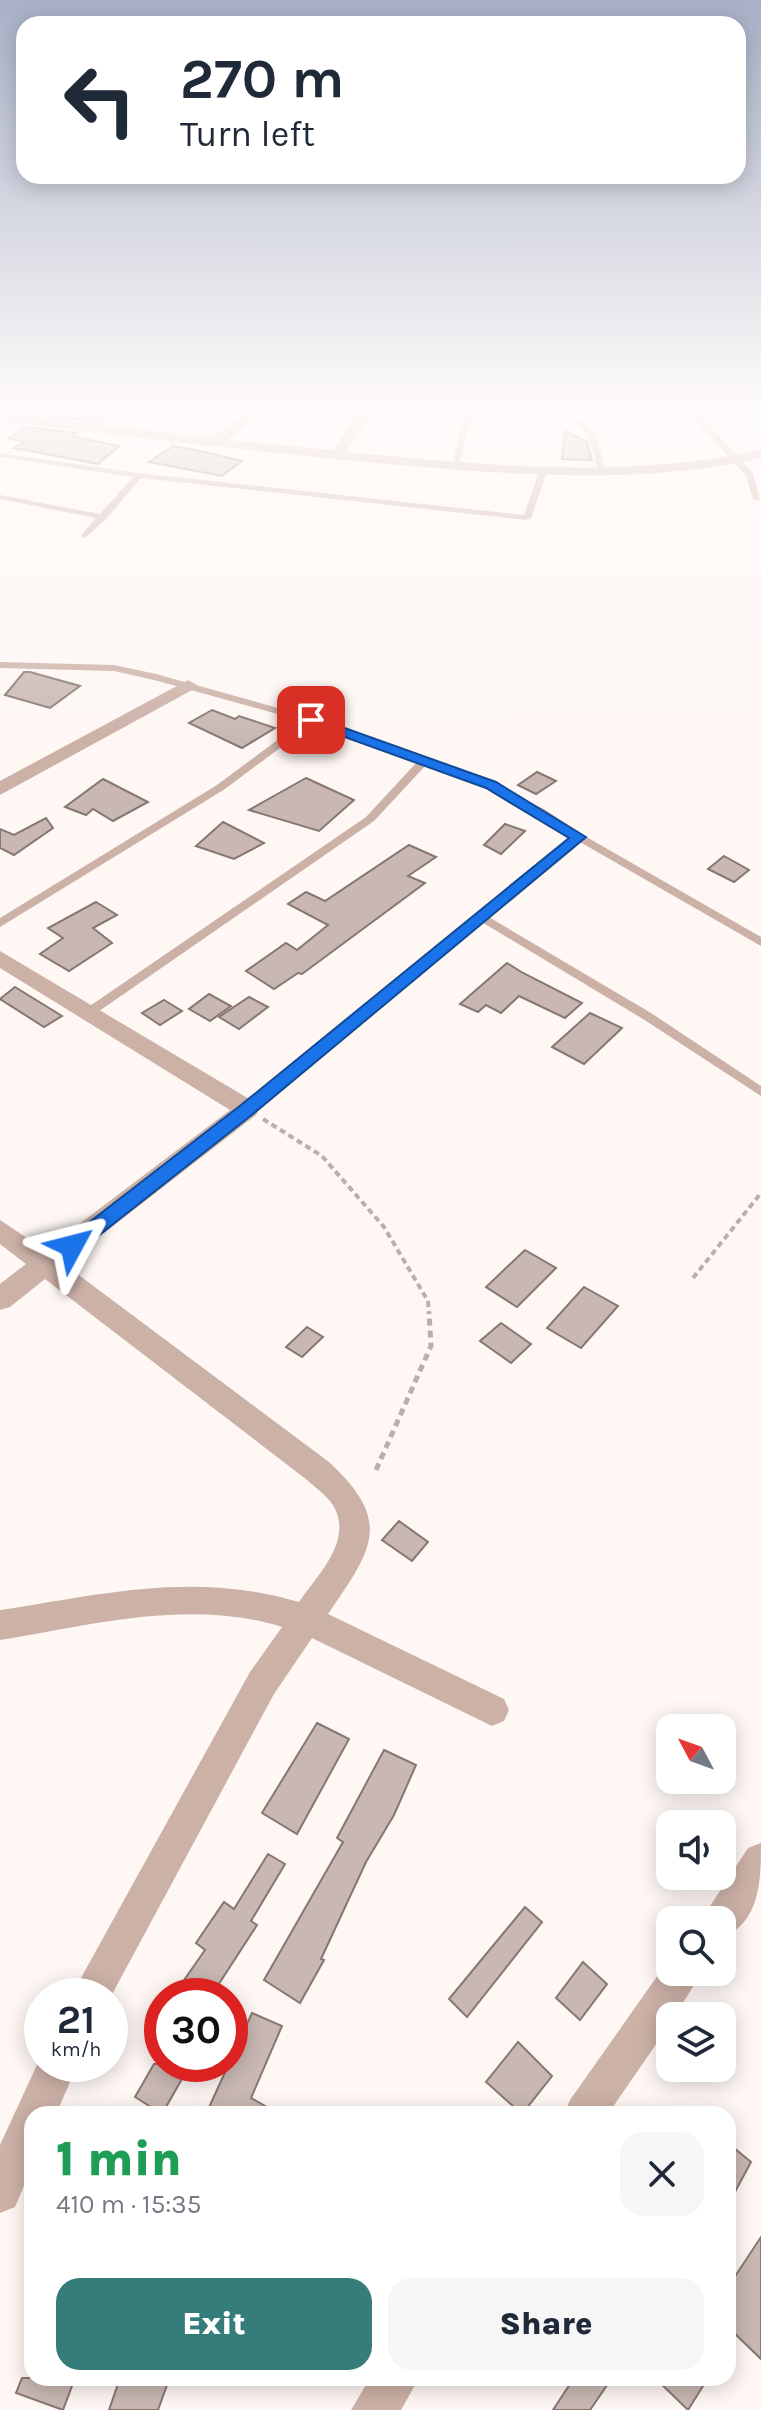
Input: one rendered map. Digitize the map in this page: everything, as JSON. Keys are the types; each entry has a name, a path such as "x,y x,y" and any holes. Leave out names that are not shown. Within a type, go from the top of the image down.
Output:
{"street":[{"path":"0,789 188,685"},
{"path":"0,958 247,1109 47,1266 0,1299"},
{"path":"0,1230 345,1496 355,1520 351,1554 262,1683 100,1978"},
{"path":"0,1625 182,1599 237,1601 308,1620 492,1710"},
{"path":"730,1906 761,1861"},
{"path":"590,2106 673,1986"},
{"path":"39,2106 50,2082"},
{"path":"0,2192 24,2138"},
{"path":"374,2410 391,2386"}],"lane":[{"path":"85,536 103,517"},
{"path":"0,665 114,668 188,685 311,720 425,760 491,785 761,942"},
{"path":"0,923 221,787 311,720"},
{"path":"88,1013 370,819 425,760"},
{"path":"247,1109 579,837"},
{"path":"479,916 647,1016 761,1092"}],"path":[{"path":"247,1109 322,1156 384,1227 428,1301 431,1346 376,1470"},
{"path":"693,1278 761,1193"}],"building":[{"path":"24,672 80,686 50,708 5,695"},
{"path":"212,710 275,728 242,748 189,723"},
{"path":"537,772 556,781 536,794 518,785"},
{"path":"306,778 354,800 319,831 249,810"},
{"path":"103,779 148,802 113,821 93,809 86,815 65,807"},
{"path":"46,818 53,828 14,855 0,848 0,829 14,835"},
{"path":"223,822 264,843 234,859 196,846"},
{"path":"505,824 525,831 501,854 484,845"},
{"path":"409,845 436,857 408,876 425,883 302,974 298,973 274,989 246,971 286,943 297,950 328,925 288,904 306,892 325,901"},
{"path":"724,856 749,870 734,882 708,869"},
{"path":"96,902 117,915 93,928 112,943 69,971 40,954 63,938 48,928"},
{"path":"507,963 582,1003 565,1018 519,996 501,1013 486,1005 478,1012 460,1004"},
{"path":"15,987 62,1016 44,1027 0,999"},
{"path":"209,994 231,1006 210,1021 189,1009"},
{"path":"249,997 268,1007 239,1029 219,1017"},
{"path":"164,1000 182,1011 160,1025 142,1013"},
{"path":"590,1013 622,1028 584,1064 552,1047"},
{"path":"525,1250 556,1268 517,1307 486,1287"},
{"path":"584,1287 618,1306 581,1348 547,1328"},
{"path":"501,1323 531,1344 511,1363 480,1341"},
{"path":"307,1327 323,1337 302,1357 286,1347"},
{"path":"399,1521 428,1542 412,1561 382,1540"},
{"path":"317,1723 349,1739 297,1834 262,1813"},
{"path":"384,1750 416,1765 394,1815 366,1862 321,1959 324,1960 300,2003 264,1980 343,1842 337,1838"},
{"path":"268,1854 285,1864 251,1921 257,1925 223,1978 186,1978 205,1950 196,1943 224,1902 234,1909"},
{"path":"525,1907 542,1922 467,2017 449,1999"},
{"path":"583,1962 607,1984 580,2020 556,1998"},
{"path":"252,2013 282,2026 251,2098 265,2106 210,2106 221,2082 248,2082 248,2022"},
{"path":"518,2042 552,2076 528,2106 513,2106 486,2082"},
{"path":"144,2081 180,2082 167,2106 149,2106 135,2097"},
{"path":"736,2150 751,2162 736,2190"},
{"path":"761,2237 761,2359 736,2335 736,2275"},
{"path":"22,2378 24,2386 72,2386 63,2410 16,2393"},
{"path":"117,2386 167,2386 158,2410 109,2410"},
{"path":"569,2386 606,2386 590,2410 553,2410"},
{"path":"663,2386 703,2386 688,2410"}],"route":[{"path":"72,1246 247,1109 579,837 540,811 491,785 311,720"}]}
